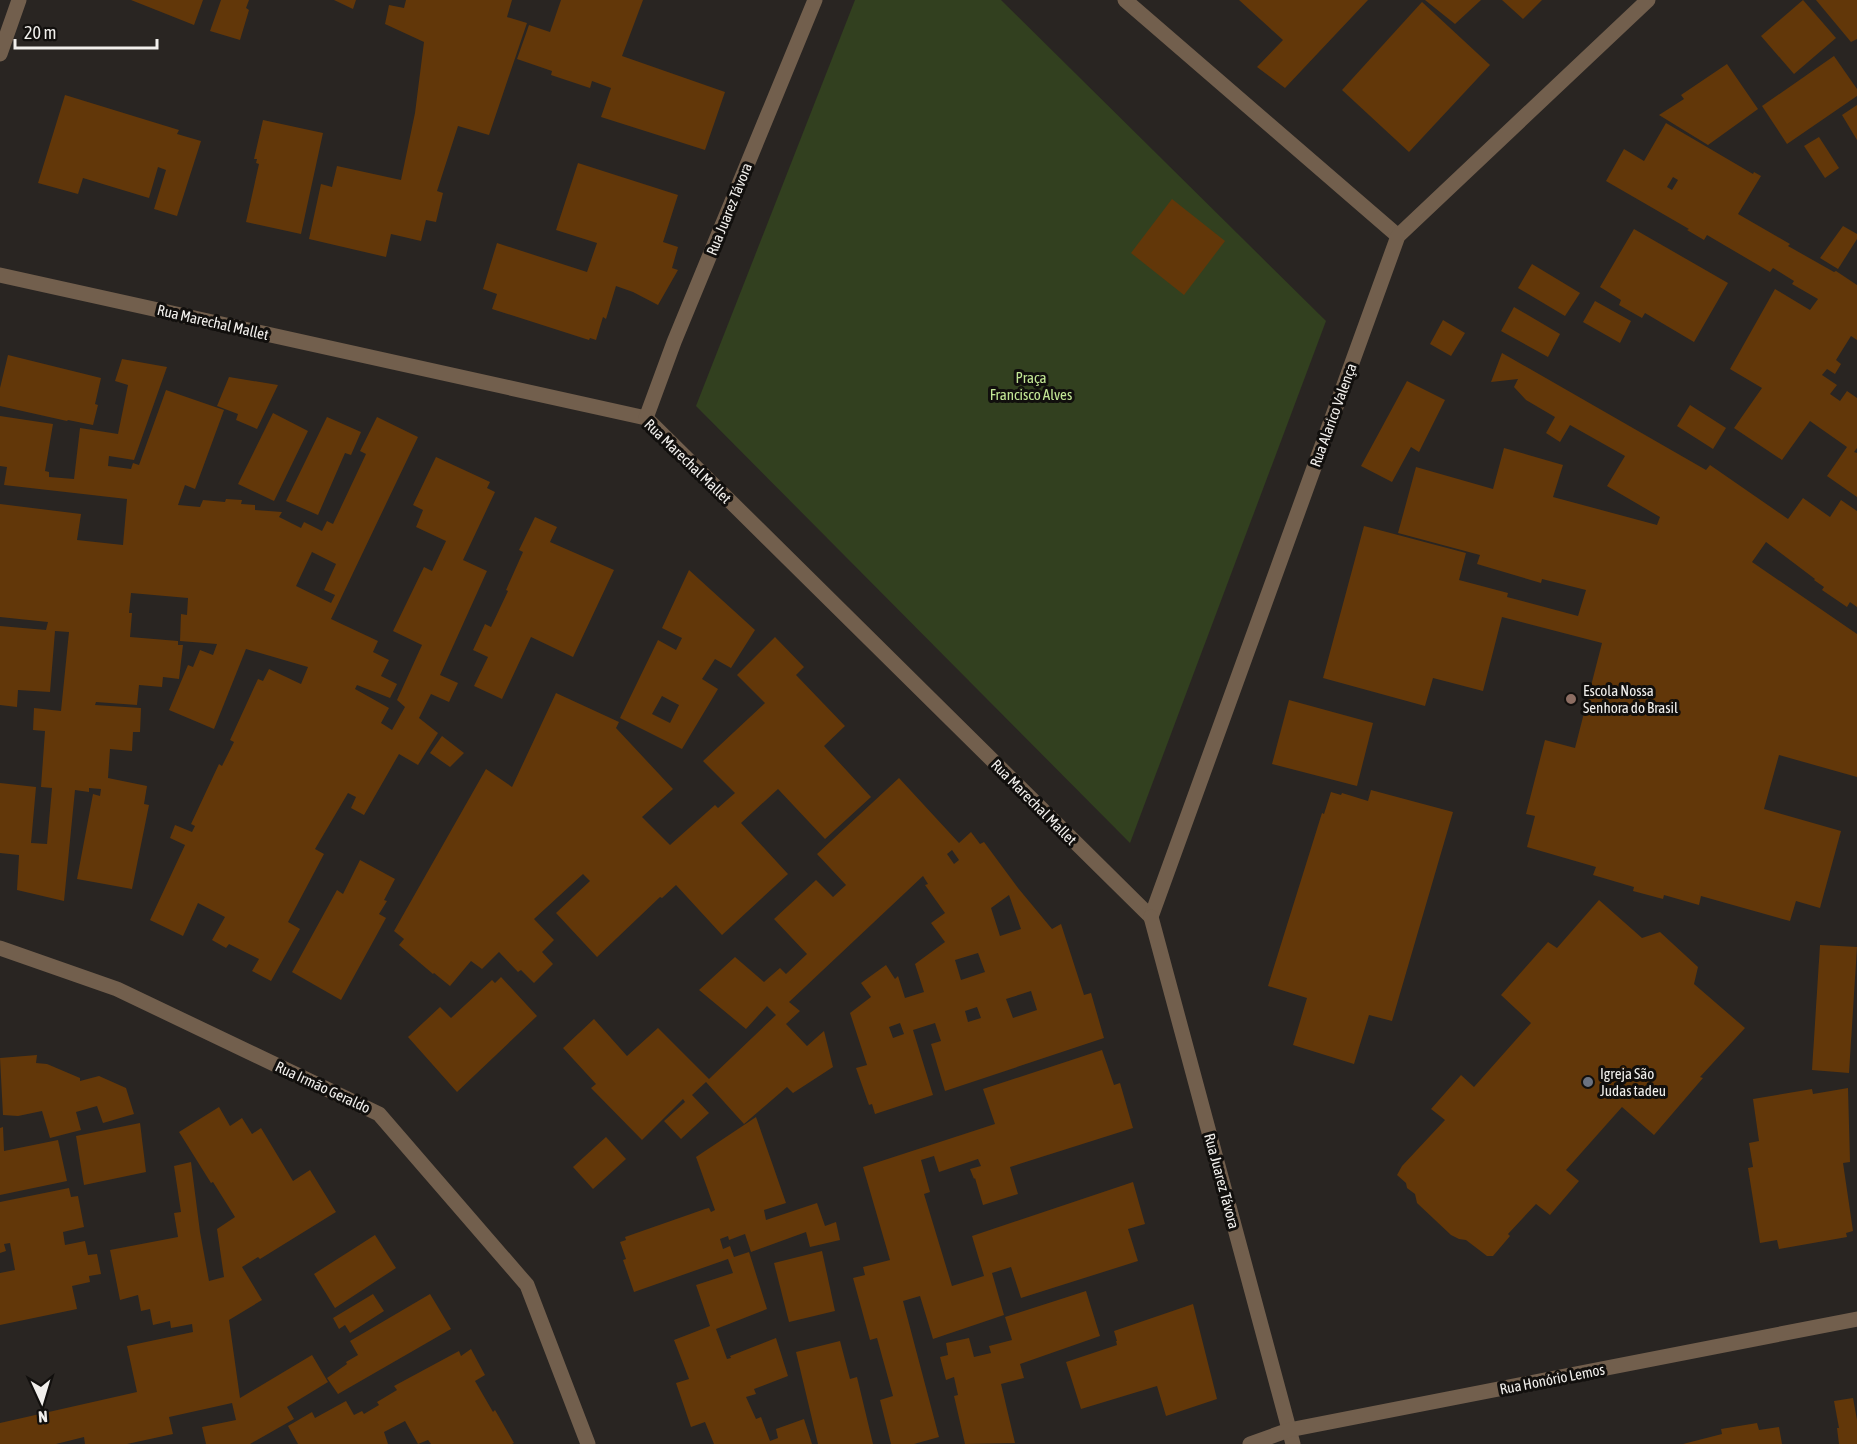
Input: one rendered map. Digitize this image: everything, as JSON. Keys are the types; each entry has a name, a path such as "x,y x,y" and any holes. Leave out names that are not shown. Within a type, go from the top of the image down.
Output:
{"street":[{"path":"0,54 19,0"},
{"name":"Rua Juarez Távora","path":"646,418 679,331 815,0"},
{"path":"1125,0 1398,236"},
{"name":"Rua Alarico Valença","path":"1151,917 1398,236 1648,0"},
{"name":"Rua Marechal Mallet","path":"0,275 646,418 1151,917"},
{"name":"Rua Juarez Távora","path":"1151,917 1291,1437"},
{"name":"Rua Irmão Geraldo","path":"0,948 117,989 380,1114 527,1285 588,1444"},
{"name":"Rua Honório Lemos","path":"1250,1444 1857,1319"}],"green space":[{"name":"Praça Francisco Alves","path":"855,0 1001,0 1326,321 1130,843 696,406"}],"building":[{"path":"131,0 203,0 194,25"},
{"path":"221,0 249,0 246,8 249,10 240,40 210,31"},
{"path":"334,0 356,0 353,9"},
{"path":"406,0 512,0 507,17 527,23 489,135 458,126 437,191 443,193 436,222 426,220 421,241 391,234 386,257 309,239 321,184 332,187 337,166 401,180 415,113 424,42 385,24 389,5 404,8"},
{"path":"561,0 643,0 622,56 725,92 705,150 601,117 611,88 592,81 590,88 551,75 552,71 517,59 529,25 550,32"},
{"path":"1239,0 1368,0 1285,88 1257,67 1283,40"},
{"path":"1425,0 1481,0 1455,24"},
{"path":"1502,0 1542,0 1523,19"},
{"path":"1803,0 1836,38 1794,74 1761,36"},
{"path":"1816,0 1857,0 1857,39 1851,42"},
{"path":"1422,2 1490,65 1409,152 1342,90"},
{"path":"1834,56 1857,89 1857,96 1787,144 1762,106"},
{"path":"1727,64 1758,109 1708,145 1659,115 1684,99 1681,95"},
{"path":"65,95 179,130 177,134 201,141 177,216 154,209 166,170 158,167 149,198 83,178 78,194 38,183"},
{"path":"1857,105 1857,140 1842,115"},
{"path":"263,120 323,133 301,234 246,222 259,164 256,163 257,159 254,159"},
{"path":"1666,123 1753,174 1754,172 1761,176 1738,214 1790,244 1788,246 1834,272 1836,271 1857,285 1857,340 1851,336 1836,360 1841,364 1835,374 1827,369 1822,375 1837,385 1830,394 1840,401 1847,391 1857,398 1857,448 1854,452 1857,453 1857,497 1827,476 1847,447 1810,421 1782,460 1734,428 1762,388 1730,369 1775,289 1810,310 1818,299 1792,284 1794,281 1773,268 1770,272 1707,235 1704,240 1606,181 1624,149 1644,161","holes":["1673,177 1678,180 1672,190 1667,187"]},
{"path":"1819,137 1839,168 1825,178 1804,146"},
{"path":"578,163 678,195 663,242 678,247 672,268 678,270 658,305 616,286 606,319 603,317 596,340 590,338 589,340 492,309 497,294 483,289 497,243 587,272 597,243 556,230"},
{"path":"1172,199 1225,241 1184,295 1131,253"},
{"path":"1843,226 1857,234 1857,239 1838,269 1820,258"},
{"path":"1634,229 1728,283 1694,342 1645,313 1642,318 1619,305 1621,300 1600,287"},
{"path":"1532,264 1580,293 1565,316 1518,288"},
{"path":"1595,301 1631,321 1620,343 1583,322"},
{"path":"1514,307 1560,334 1548,357 1501,331"},
{"path":"1443,320 1465,333 1451,356 1430,344"},
{"name":"Escola Nossa Senhora do Brasil","path":"1502,353 1706,470 1710,465 1788,519 1803,498 1830,517 1841,500 1857,511 1857,607 1850,602 1847,607 1822,590 1824,587 1815,579 1766,542 1752,562 1857,634 1857,777 1779,755 1764,809 1841,831 1820,908 1796,901 1790,921 1701,896 1699,905 1664,895 1663,899 1633,891 1634,887 1593,875 1596,867 1527,847 1535,816 1526,814 1545,740 1575,748 1602,643 1502,617 1483,691 1433,678 1425,706 1323,678 1364,526 1466,553 1459,580 1508,593 1507,597 1578,616 1586,590 1542,579 1541,583 1477,564 1480,555 1398,533 1416,467 1493,489 1504,448 1563,465 1553,497 1657,525 1660,517 1607,486 1625,456 1570,425 1560,442 1546,433 1555,417 1526,400 1514,387 1518,379 1491,382"},
{"path":"8,355 101,378 93,425 0,406 0,388"},
{"path":"122,359 167,367 134,460 109,456 108,466 131,469 133,463 139,465 166,390 224,410 195,489 185,485 178,505 200,507 203,500 225,502 226,499 242,500 241,504 255,505 255,510 282,512 279,517 301,528 304,522 322,531 327,521 333,524 366,454 360,451 377,417 418,437 331,619 378,641 373,652 389,660 381,676 397,684 390,698 357,685 355,689 389,708 381,723 392,730 405,707 397,700 422,645 393,631 424,567 432,571 446,541 416,527 423,510 413,505 436,457 490,482 487,488 495,492 463,560 487,571 440,675 458,683 449,702 431,694 419,718 438,733 418,765 399,754 364,815 351,808 356,797 348,793 315,849 324,854 288,922 300,929 271,981 252,971 259,959 229,944 226,948 212,940 225,917 198,903 183,936 150,920 185,845 170,838 175,825 192,832 195,826 191,824 219,764 222,766 234,742 230,740 258,679 263,681 269,669 301,684 308,667 246,649 214,729 169,710 188,665 193,667 200,650 213,655 217,644 180,641 181,614 187,615 188,598 131,593 130,637 178,641 178,645 183,645 179,679 163,677 162,687 139,685 137,705 96,702 95,705 141,708 140,732 133,732 132,751 110,749 108,778 147,786 144,804 149,805 132,889 77,879 93,794 100,796 101,789 89,788 89,792 75,790 64,901 17,890 19,855 0,853 0,783 36,787 31,843 47,844 52,788 41,787 45,731 33,730 34,708 61,711 69,632 55,631 50,692 18,690 17,707 0,705 0,626 46,630 48,622 0,617 0,504 81,514 77,540 123,545 127,499 4,485 7,467 0,466 0,416 53,424 45,471 49,472 49,477 74,479 80,428 118,434 128,385 115,381","holes":["312,552 336,564 324,590 335,595 331,603 296,586"]},
{"path":"229,377 278,385 257,429 236,420 238,414 217,406"},
{"path":"1407,381 1445,400 1419,452 1411,447 1392,482 1361,466"},
{"path":"1690,405 1726,428 1713,449 1677,426"},
{"path":"273,413 308,431 274,501 238,484"},
{"path":"327,417 361,432 351,455 345,453 318,515 286,501"},
{"path":"535,517 557,527 550,542 614,570 573,657 531,637 502,699 474,686 488,657 473,650 485,624 491,627 508,591 506,590 523,552 519,550"},
{"path":"689,570 755,630 731,668 715,659 702,679 718,689 682,749 620,718 658,640 676,650 682,638 662,628","holes":["662,696 679,705 670,723 652,714"]},
{"path":"775,637 804,667 796,675 845,726 824,746 871,797 825,839 778,789 741,823 788,874 722,935 676,885 662,898 660,897 597,957 556,913 590,881 583,874 534,919 554,940 542,952 553,964 534,983 521,970 518,972 499,952 482,969 471,961 450,986 399,945 404,939 394,931 486,769 512,787 556,693 619,722 616,728 673,789 642,817 670,845 715,805 718,808 735,793 703,761 765,703 737,675"},
{"path":"1289,700 1373,723 1357,786 1272,764"},
{"path":"442,736 464,753 450,767 430,753"},
{"path":"899,778 959,843 971,832 980,844 984,842 1052,929 1061,924 1084,995 1091,993 1104,1038 945,1091 931,1044 941,1041 935,1023 913,1030 933,1095 875,1114 872,1104 869,1105 856,1068 867,1065 850,1013 871,997 861,983 886,965 895,979 898,976 905,998 924,992 915,964 945,942 931,923 945,913 925,885 928,884 923,876 789,1002 800,1011 786,1024 807,1046 824,1031 833,1067 793,1093 787,1087 744,1124 706,1082 692,1095 709,1113 681,1139 664,1121 685,1102 683,1099 642,1140 591,1088 596,1084 563,1048 594,1019 627,1056 658,1028 709,1079 776,1015 767,1006 746,1029 699,990 735,957 764,982 780,968 786,974 807,954 774,919 816,880 833,897 846,885 817,854","holes":["952,850 959,860 954,864 947,854","1009,895 1021,929 1000,936 991,908","978,953 985,972 961,980 955,960","1031,991 1037,1010 1013,1018 1006,999","977,1007 981,1018 968,1022 965,1011","900,1023 904,1034 893,1038 889,1027"]},
{"path":"1371,790 1453,812 1392,1021 1369,1015 1354,1064 1293,1045 1307,998 1268,986 1322,813 1324,814 1331,792 1368,801"},
{"path":"360,860 395,879 384,900 387,901 379,914 386,918 341,1000 292,972 337,890 343,894"},
{"name":"Igreja São Judas tadeu","path":"1599,900 1642,938 1660,932 1698,967 1694,984 1745,1028 1700,1077 1703,1078 1654,1135 1622,1107 1566,1170 1579,1181 1550,1215 1536,1204 1508,1234 1510,1236 1493,1256 1487,1256 1466,1240 1451,1235 1417,1203 1415,1194 1397,1175 1402,1166 1445,1120 1431,1109 1461,1075 1474,1087 1531,1023 1501,995 1548,942 1557,948"},
{"path":"1820,945 1857,947 1849,1073 1812,1070"},
{"path":"501,977 537,1016 457,1092 408,1037 440,1007 451,1018 492,980 495,983"},
{"path":"1102,1050 1114,1085 1120,1083 1133,1128 1010,1167 1018,1194 983,1205 970,1169 981,1166 978,1159 939,1172 934,1156 921,1160 930,1192 924,1194 952,1286 984,1276 972,1236 1133,1182 1145,1224 1128,1229 1138,1261 1021,1298 1011,1267 992,1273 1004,1315 933,1339 920,1296 903,1301 939,1437 914,1444 891,1444 880,1400 893,1396 877,1338 870,1340 853,1278 865,1275 863,1267 890,1260 863,1167 995,1124 983,1089"},
{"path":"37,1055 36,1063 47,1064 80,1078 80,1081 99,1076 126,1088 134,1114 103,1123 97,1106 76,1112 81,1130 50,1138 42,1111 18,1116 3,1115 0,1058"},
{"path":"1848,1088 1850,1162 1843,1163 1853,1231 1846,1233 1847,1237 1779,1249 1777,1240 1760,1243 1748,1168 1753,1167 1749,1143 1759,1141 1753,1099 1812,1089 1813,1094"},
{"path":"219,1107 230,1126 242,1118 252,1134 261,1128 293,1181 310,1170 336,1212 260,1259 258,1257 242,1267 262,1300 229,1320 240,1398 312,1355 328,1382 287,1407 294,1419 250,1444 206,1444 202,1427 236,1420 232,1403 169,1417 173,1434 127,1444 85,1444 84,1437 56,1444 0,1444 0,1423 137,1392 127,1346 193,1332 192,1324 171,1328 170,1321 153,1325 150,1309 141,1311 138,1295 120,1300 110,1250 178,1237 174,1213 181,1212 174,1166 191,1162 209,1281 224,1277 217,1229 235,1217 179,1132"},
{"path":"756,1117 786,1203 764,1210 766,1220 817,1203 825,1226 836,1222 840,1240 810,1247 806,1232 751,1252 745,1234 729,1240 728,1236 720,1239 723,1249 730,1246 734,1257 749,1252 767,1309 716,1329 727,1359 776,1338 788,1376 754,1389 756,1394 746,1397 756,1419 761,1417 770,1441 778,1438 776,1429 804,1419 812,1444 714,1444 705,1422 691,1427 676,1383 689,1379 674,1340 710,1326 696,1285 733,1273 728,1259 634,1292 623,1260 626,1259 620,1242 626,1240 625,1237 705,1209 709,1208 711,1212 715,1210 696,1157"},
{"path":"140,1123 146,1172 84,1185 76,1136"},
{"path":"3,1127 4,1151 58,1140 67,1181 0,1195 0,1128"},
{"path":"606,1137 626,1159 593,1189 573,1167"},
{"path":"69,1188 71,1197 78,1196 84,1227 63,1232 65,1245 85,1241 88,1255 97,1254 101,1274 89,1276 90,1282 72,1286 77,1309 0,1325 0,1273 15,1270 10,1243 4,1244 6,1251 0,1253 0,1202"},
{"path":"375,1235 396,1268 335,1308 314,1274"},
{"path":"822,1251 835,1311 789,1322 774,1263"},
{"path":"1086,1291 1100,1336 1020,1364 1024,1378 1001,1384 1015,1443 965,1444 954,1396 958,1395 954,1377 946,1380 940,1357 948,1355 946,1343 969,1338 974,1357 991,1353 989,1346 1012,1340 1005,1317"},
{"path":"373,1294 384,1311 350,1333 345,1325 339,1329 333,1318"},
{"path":"430,1294 451,1329 338,1394 327,1378 358,1355 350,1341"},
{"path":"1193,1304 1217,1399 1166,1416 1157,1386 1081,1409 1066,1362 1117,1345 1114,1331"},
{"path":"840,1341 850,1379 857,1377 873,1444 818,1444 796,1352"},
{"path":"471,1349 485,1375 475,1381 493,1412 495,1410 514,1443 512,1444 431,1444 428,1440 418,1444 405,1421 384,1432 388,1444 298,1444 288,1426 312,1412 315,1418 346,1401 354,1415 362,1411 364,1414 379,1405 377,1402 397,1390 394,1386 459,1351 461,1356"},
{"path":"1853,1398 1857,1420 1857,1444 1839,1444 1837,1428 1839,1428 1834,1401"},
{"path":"1757,1423 1759,1430 1779,1427 1782,1444 1683,1444 1722,1434 1721,1429"}],"place":[{"name":"Escola Nossa Senhora do Brasil","path":"1571,699"},
{"name":"Igreja São Judas tadeu","path":"1588,1082"}]}
